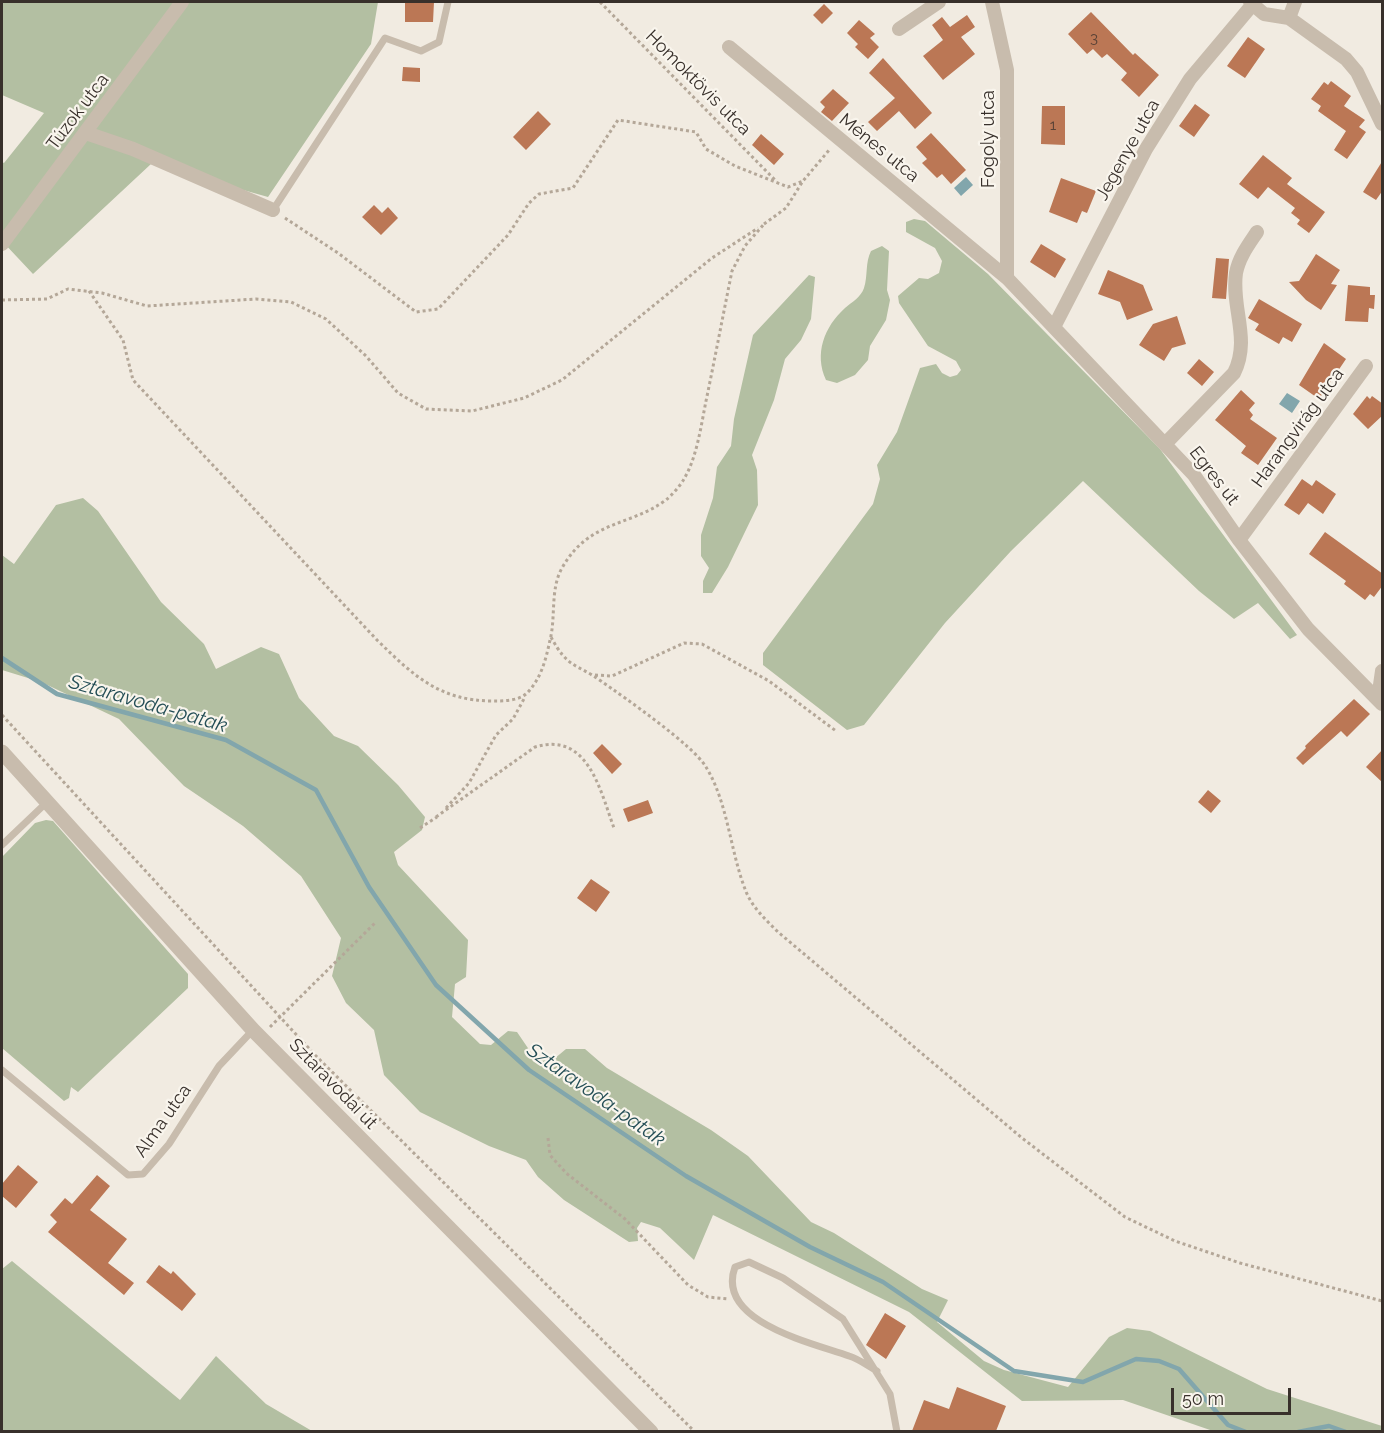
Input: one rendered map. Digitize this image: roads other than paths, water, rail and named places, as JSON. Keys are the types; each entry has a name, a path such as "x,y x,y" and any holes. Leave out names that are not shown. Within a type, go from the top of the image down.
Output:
{"street":[{"name":"Túzok utca","path":"2,244 182,2"},
{"path":"899,29 939,2"},
{"name":"Fogoly utca","path":"992,2 1006,70 1007,278"},
{"path":"1289,18 1295,2"},
{"path":"1251,3 1264,14 1289,18 1346,59 1357,72 1383,124"},
{"name":"Jegenye utca","path":"1054,327 1146,149 1190,79 1251,3"},
{"name":"Ménes utca","path":"729,47 1007,278"},
{"path":"86,133 133,149 273,210"},
{"path":"1165,444 1234,373 1239,364 1243,340 1236,273 1240,259 1257,232"},
{"name":"Egres út","path":"1007,278 1194,475 1239,540 1308,629 1380,702"},
{"name":"Harangvirág utca","path":"1239,540 1366,366"},
{"path":"1380,702 1383,671"},
{"name":"Sztaravodai út","path":"2,752 257,1034 651,1431"}],"lane":[{"path":"273,210 385,38 421,51 439,42 448,2"},
{"path":"2,845 46,803"},
{"name":"Alma utca","path":"2,1070 128,1175 143,1174 169,1144 219,1066 257,1034"},
{"path":"878,1371 851,1356 806,1344 746,1312 737,1298 731,1279 735,1267 749,1262 783,1278 843,1319 878,1371 890,1394 897,1431"}],"water":[{"path":"966,177 973,185 961,196 954,188"},
{"path":"1287,393 1300,401 1292,413 1279,404"}],"waterway":[{"name":"Sztaravoda-patak","path":"2,658 57,694 226,740 316,790 369,887 436,985 529,1070 686,1176 810,1247 883,1282 1014,1371 1083,1382 1136,1359 1159,1361 1179,1369 1228,1425 1246,1432"},
{"name":"Sztaravoda-patak","path":"1298,1432 1329,1426 1346,1432"}]}
